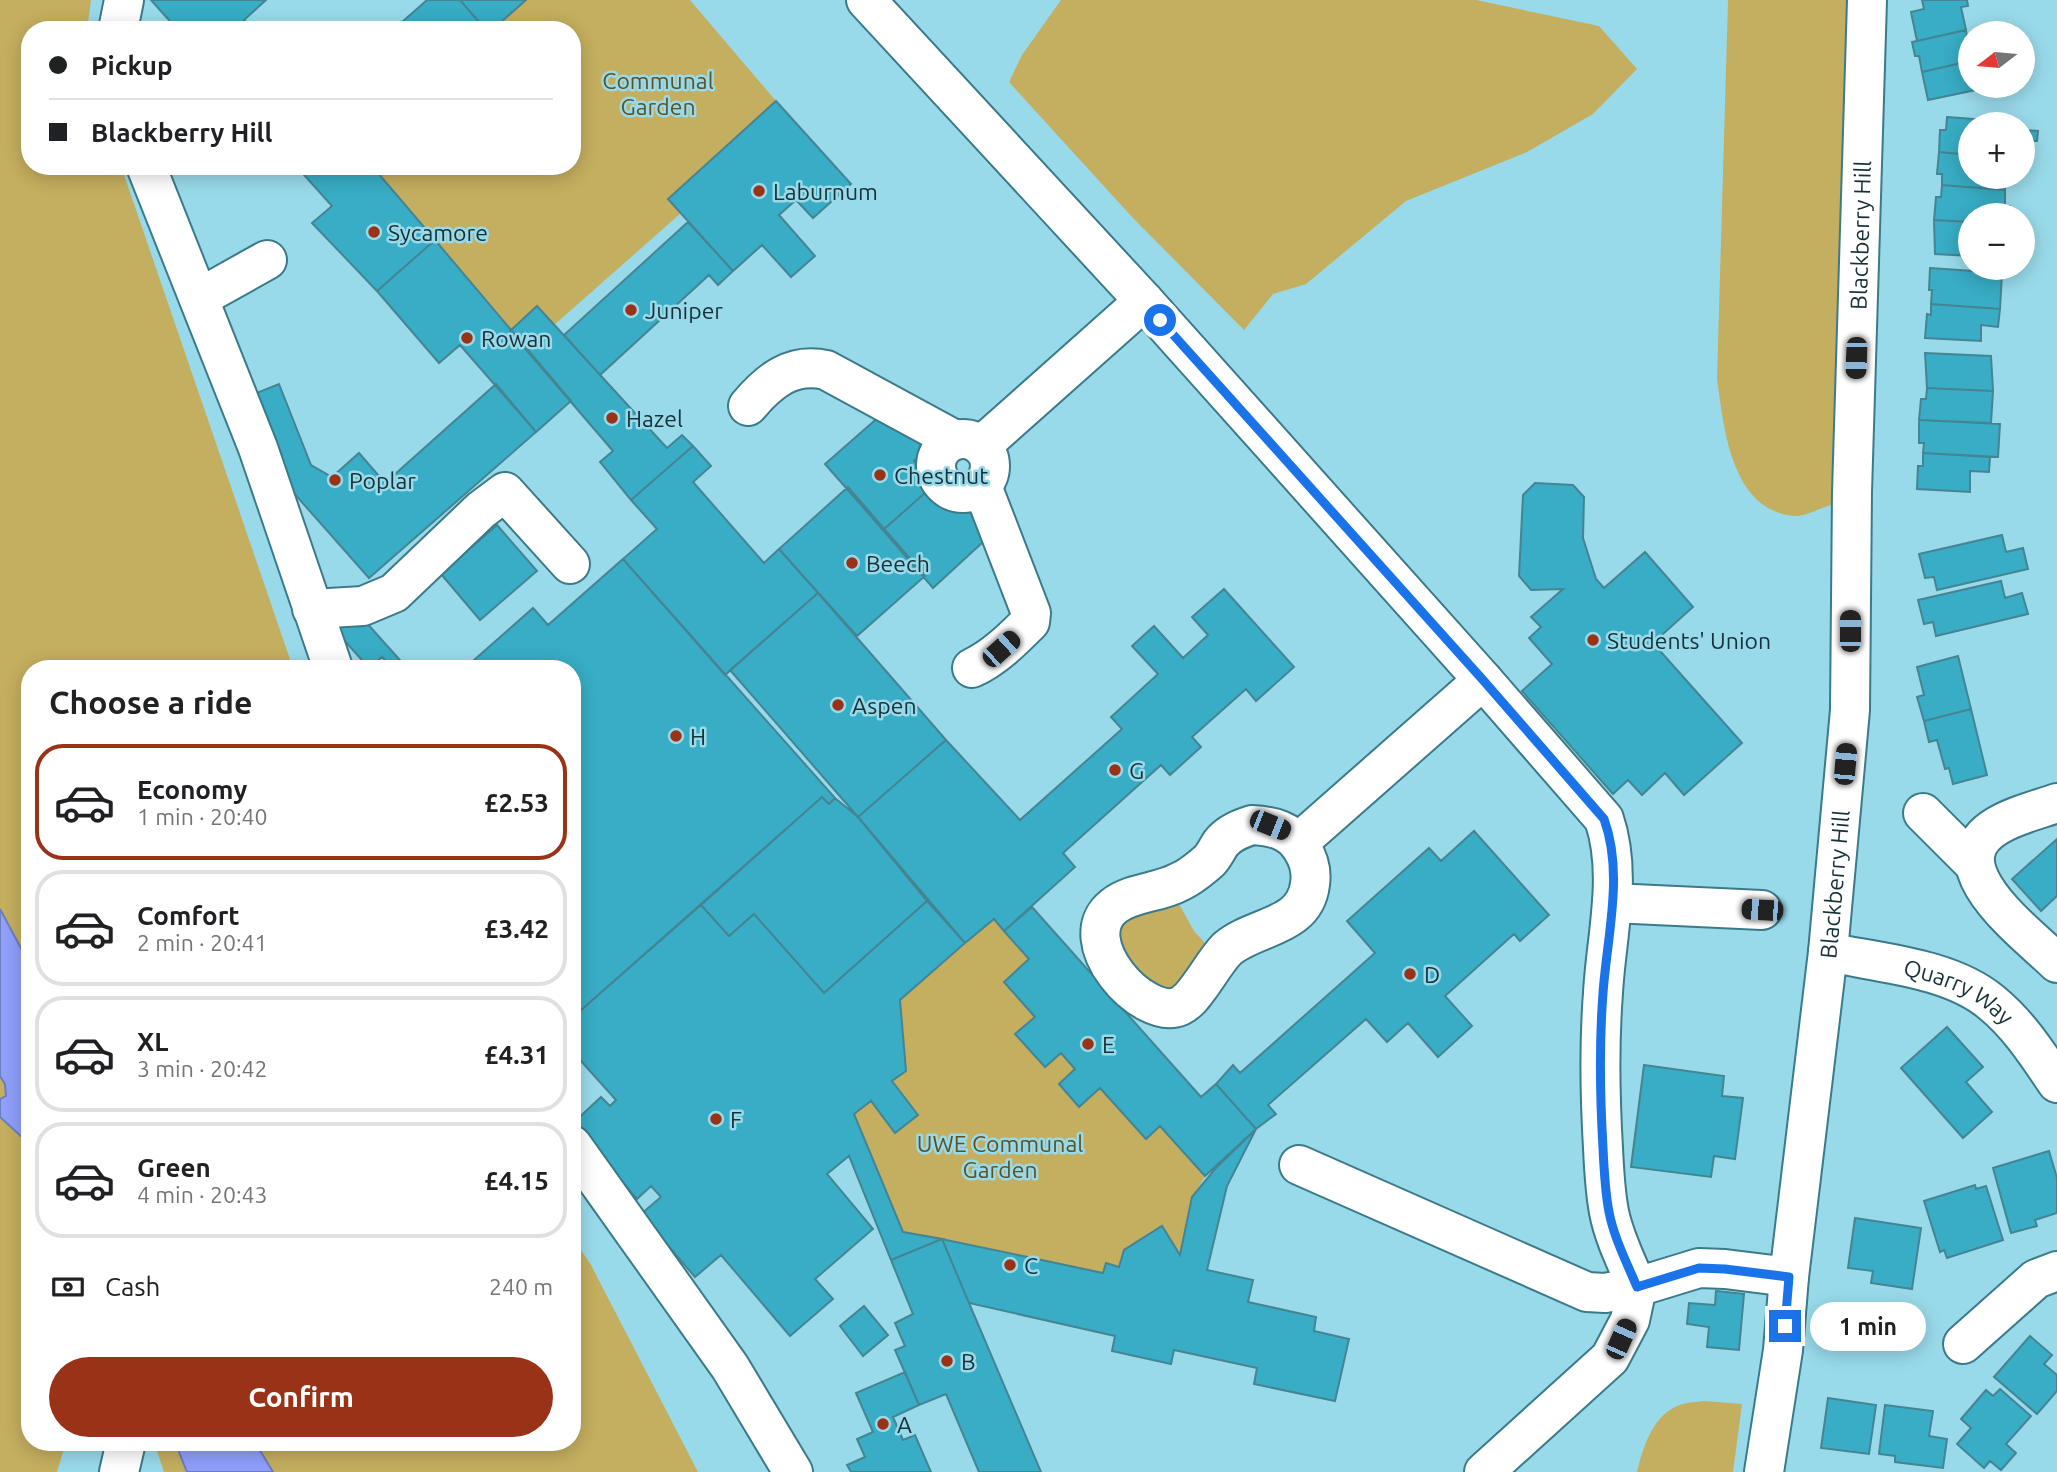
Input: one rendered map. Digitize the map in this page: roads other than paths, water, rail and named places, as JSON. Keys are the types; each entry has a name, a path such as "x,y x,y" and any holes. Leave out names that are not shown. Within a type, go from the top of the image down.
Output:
{"street":[{"path":"120,21 124,0"},
{"path":"866,0 1144,301 1604,819 1612,851 1612,903 1603,994 1601,1050 1601,1115 1606,1190 1617,1240 1637,1287 1630,1320 1610,1358 1484,1472"},
{"name":"Blackberry Hill","path":"1764,1472 1783,1350 1789,1277 1828,952 1850,710 1852,492 1867,0"},
{"path":"150,175 258,448 330,660"},
{"path":"199,299 267,260"},
{"path":"748,406 759,393 785,373 797,368 826,370 968,443 990,461 988,479 975,491 957,493 942,484 937,477 937,458 947,444 968,443 1144,301"},
{"path":"972,668 984,663 1020,632 1030,622 1031,612 982,486"},
{"path":"312,609 363,606 394,593 481,510 505,492 570,564"},
{"path":"1298,842 1483,680"},
{"path":"1974,864 1982,839 1995,826 2057,803"},
{"path":"1923,813 1974,864 1978,878 1989,896 2057,963"},
{"path":"1252,825 1270,825 1298,842 1307,857 1311,874 1303,906 1291,918 1276,926 1257,931 1227,949 1188,1000 1179,1007 1164,1008 1149,1004 1117,976 1102,952 1099,933 1106,916 1115,906 1179,883 1210,860 1222,841 1236,830 1252,825"},
{"path":"1612,903 1762,910"},
{"name":"Quarry Way","path":"1828,952 1941,976 1978,993 1992,1002 2015,1026 2057,1083"},
{"path":"581,1158 730,1367 793,1472"},
{"path":"1299,1165 1587,1292 1605,1293 1637,1287 1699,1268 1789,1277"},
{"path":"1963,1344 2036,1279 2057,1271"},
{"path":"118,1472 124,1451"}],"water":[{"path":"0,909 21,948 21,1136 0,1117 0,1099 6,1096 5,1084 0,1076"},
{"path":"179,1451 260,1451 273,1472 187,1472"}],"place":[{"name":"Laburnum","path":"759,191"},
{"name":"Sycamore","path":"374,232"},
{"name":"Juniper","path":"631,310"},
{"name":"Rowan","path":"467,338"},
{"name":"Hazel","path":"612,418"},
{"name":"Chestnut","path":"880,475"},
{"name":"Poplar","path":"335,480"},
{"name":"Beech","path":"852,563"},
{"name":"Students' Union","path":"1593,640"},
{"name":"Aspen","path":"838,705"},
{"name":"H","path":"676,736"},
{"name":"G","path":"1115,770"},
{"name":"D","path":"1410,974"},
{"name":"E","path":"1088,1044"},
{"name":"F","path":"716,1119"},
{"name":"C","path":"1010,1265"},
{"name":"B","path":"947,1361"},
{"name":"A","path":"883,1424"}],"park label":[{"name":"Communal Garden","path":"658,93"},
{"name":"UWE Communal Garden","path":"1000,1156"}]}
